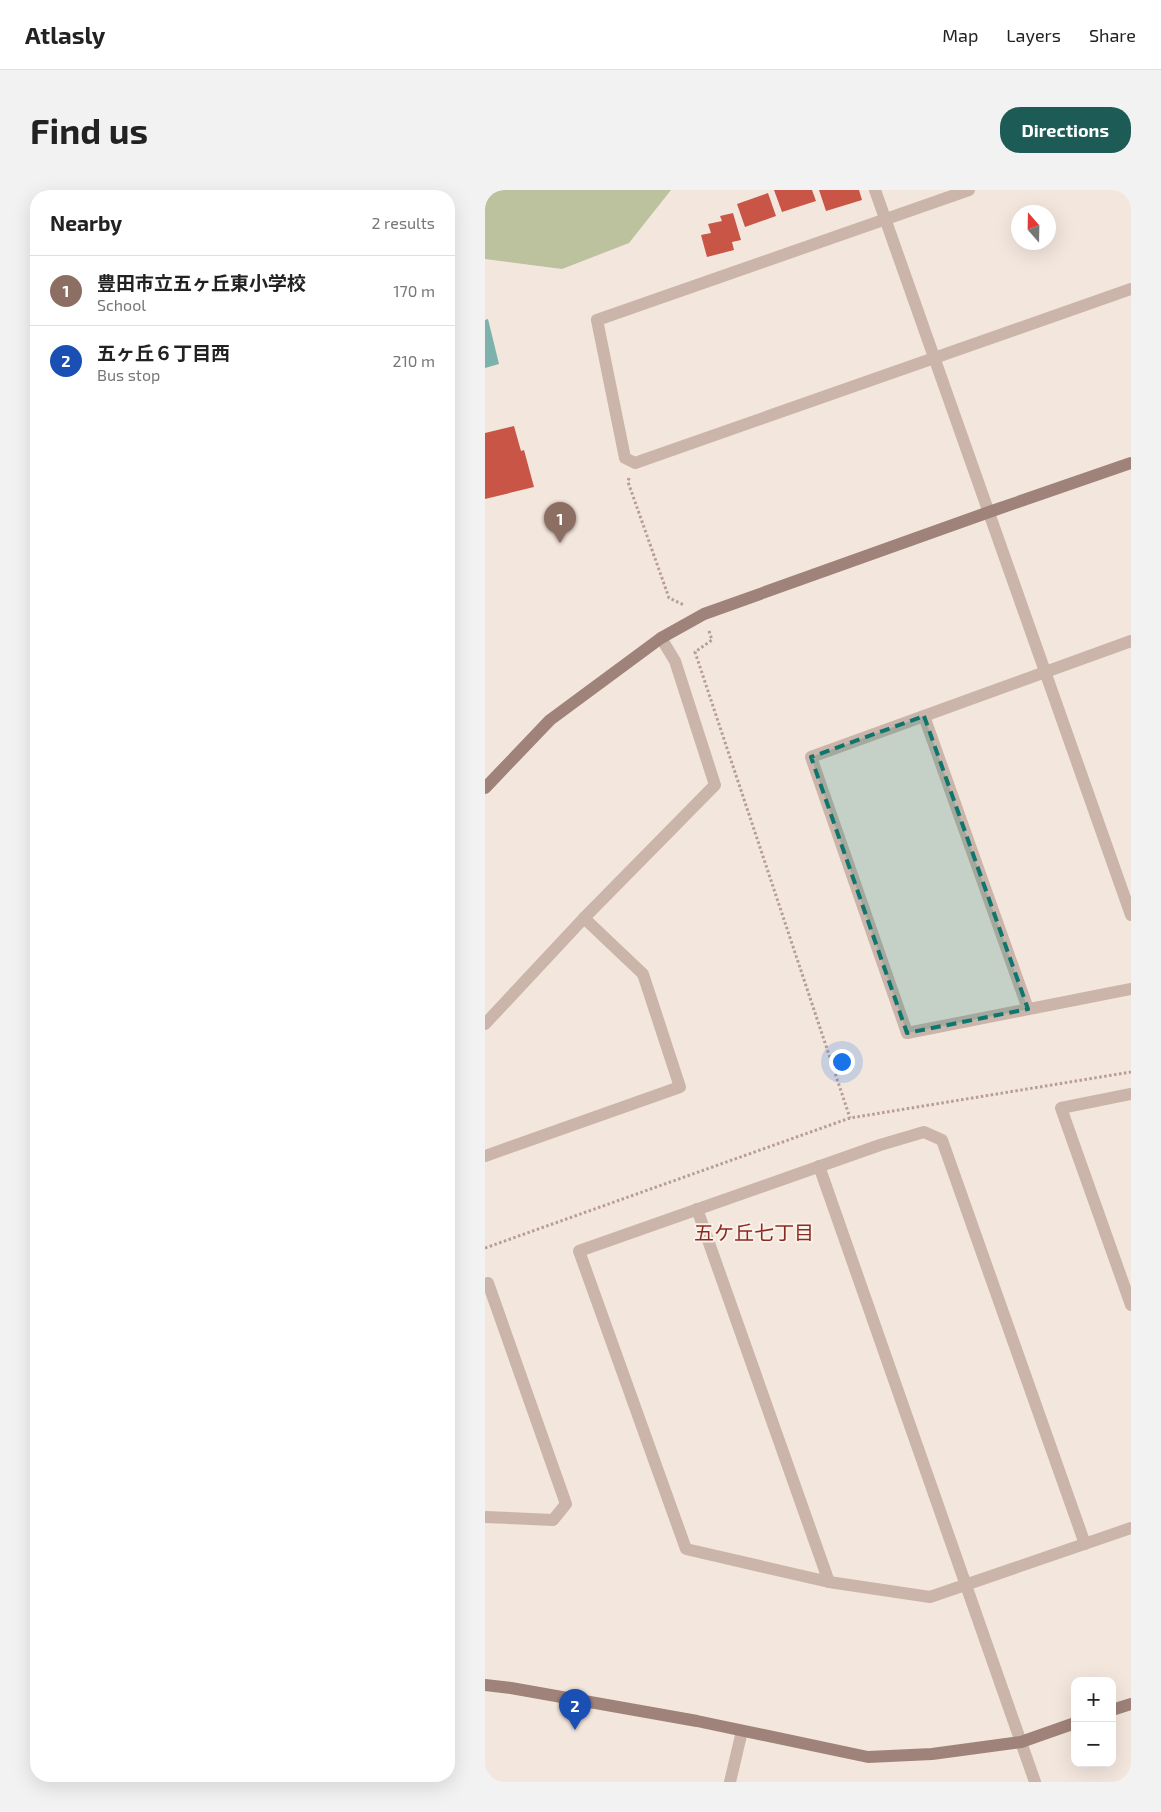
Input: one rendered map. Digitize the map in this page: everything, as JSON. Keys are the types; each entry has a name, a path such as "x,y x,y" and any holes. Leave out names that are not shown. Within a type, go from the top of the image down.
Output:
{"street":[{"path":"875,190 1131,915"},
{"path":"969,190 597,320 625,458 635,463 1131,290"},
{"path":"485,788 550,720 661,638 704,614 1131,463"},
{"path":"485,1024 584,918 715,785 675,661 661,638"},
{"path":"1131,641 811,757 907,1033 1131,988"},
{"path":"924,716 1029,1009"},
{"path":"485,1156 680,1087 643,974 584,918"},
{"path":"1131,1094 1061,1108 1131,1305"},
{"path":"1085,1544 942,1140 924,1132 819,1166 579,1251 686,1549 829,1582 930,1597 965,1584 1085,1544 1131,1528"},
{"path":"819,1166 1035,1782"},
{"path":"697,1209 829,1582"},
{"path":"485,1284 488,1283 565,1504 553,1520 485,1517"},
{"path":"485,1685 687,1719 868,1757 932,1754 1021,1742 1071,1724"},
{"path":"1116,1709 1131,1704"},
{"path":"730,1782 742,1731"}],"path":[{"path":"635,463 628,482 669,598 704,614 712,640 695,652 850,1118"},
{"path":"485,1248 850,1118 1131,1072"}],"highlighted area":[{"path":"924,716 1028,1009 907,1033 811,757"}],"green space":[{"path":"485,190 671,190 629,243 562,269 485,259"}],"water":[{"path":"488,319 499,364 485,368 485,320"}],"building":[{"path":"774,190 812,190 816,201 782,212"},
{"path":"819,190 859,190 862,200 826,211"},
{"path":"768,193 776,216 745,227 737,204"},
{"path":"733,213 741,240 732,242 734,250 707,257 701,235 711,233 708,224 722,221 720,216"},
{"path":"514,426 521,451 524,450 534,487 485,499 485,433"}],"place":[{"name":"豊田市立五ヶ丘東小学校","path":"560,543"},
{"name":"五ヶ丘６丁目西","path":"575,1730"}],"district":[{"name":"五ケ丘七丁目","path":"754,1233"}]}
